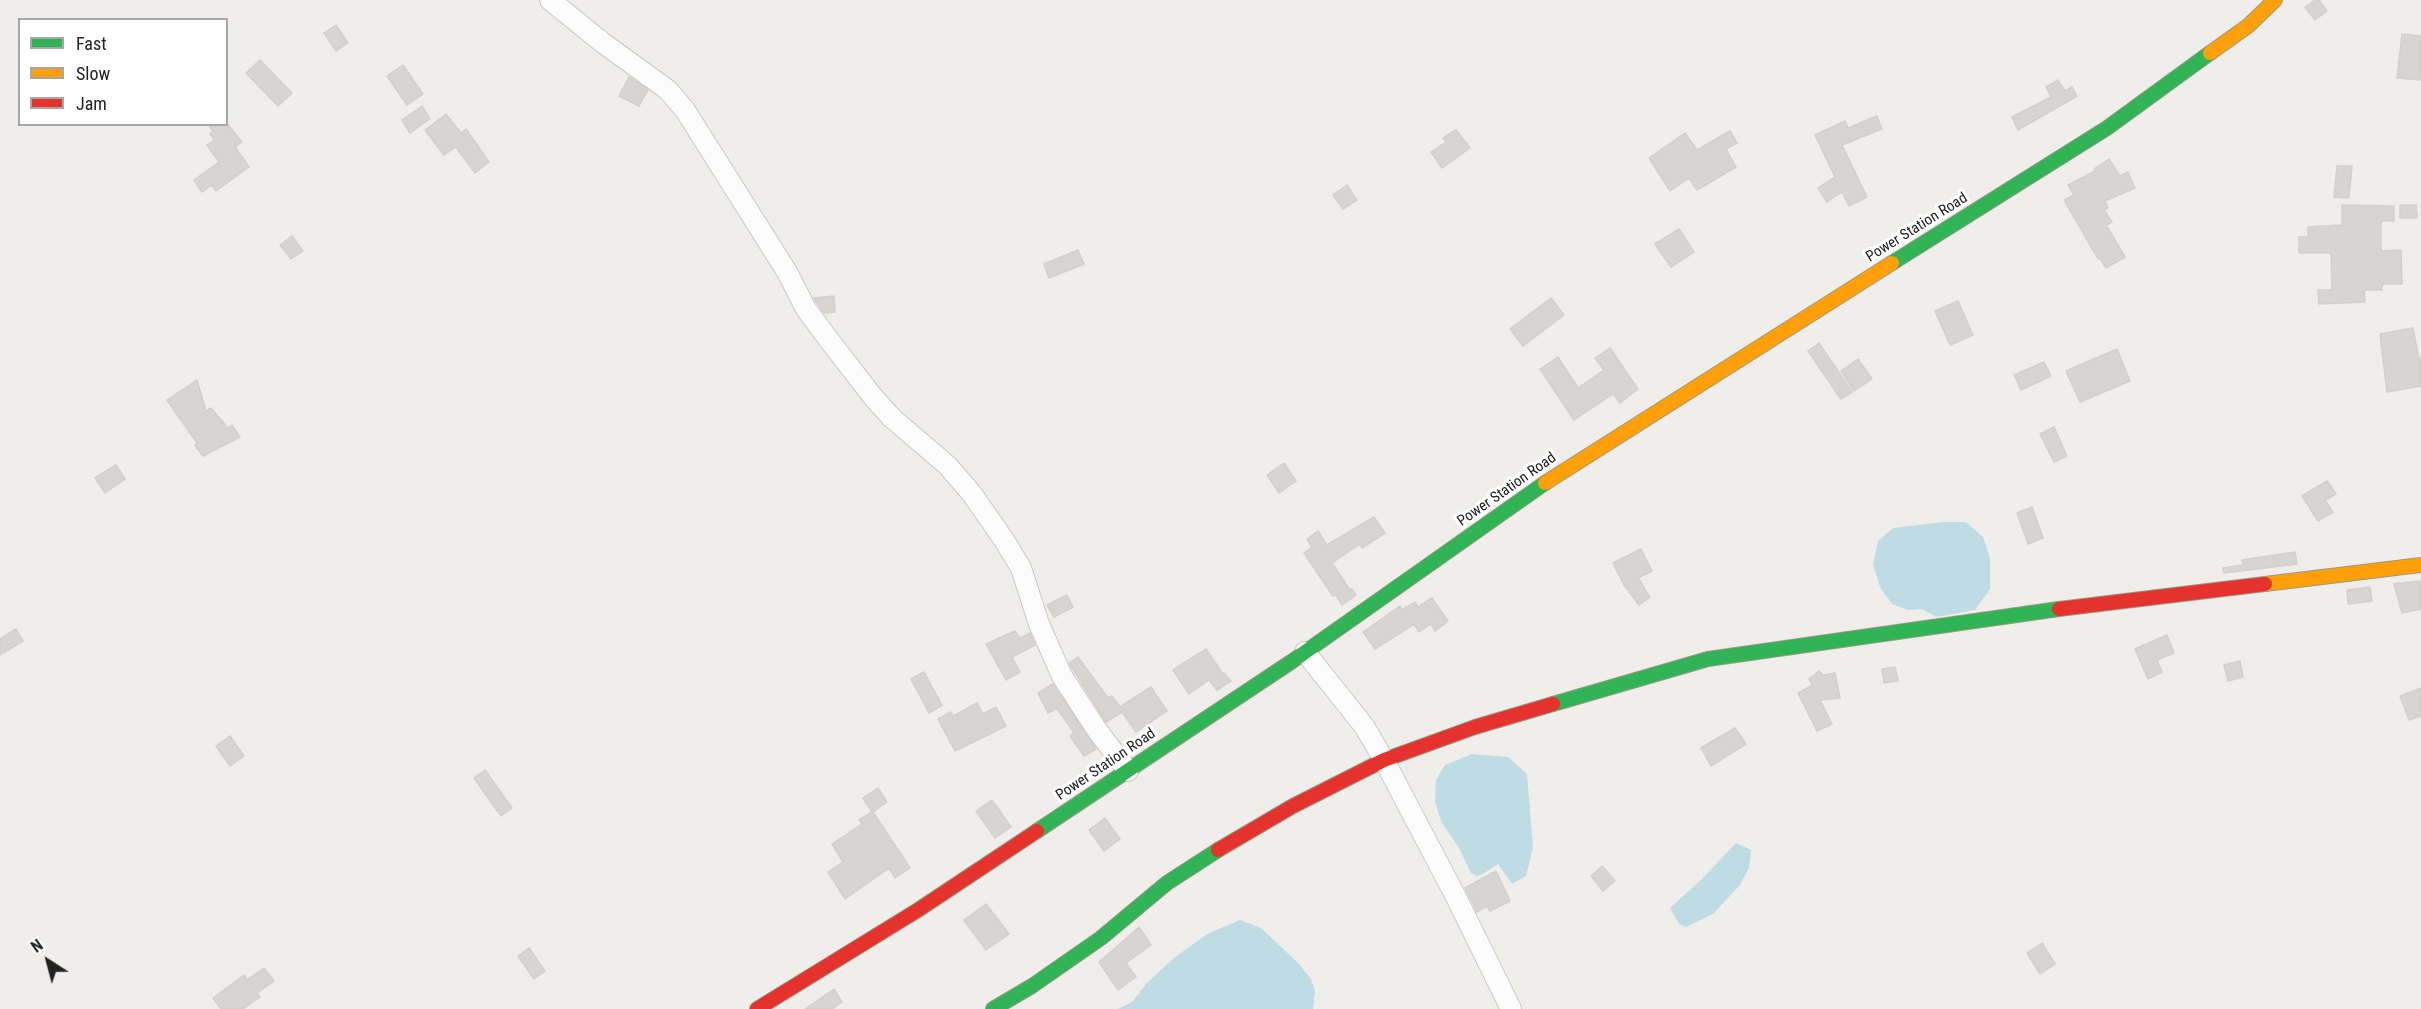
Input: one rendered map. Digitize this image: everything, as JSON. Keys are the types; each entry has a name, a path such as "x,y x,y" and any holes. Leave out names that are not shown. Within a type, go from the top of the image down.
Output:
{"main road":[{"name":"Power Station Road","path":"758,1009 918,910 1128,771 1305,652 1553,477 2107,128 2248,26 2275,0"},
{"path":"993,1009 1032,986 1101,938 1167,883 1239,836 1384,760 1475,727 1708,659 2071,607 2421,565"}],"street":[{"path":"550,0 603,43 668,90 685,110 787,272 806,309 873,397 892,418 948,466 972,494 1004,540 1021,568 1039,624 1062,676 1097,730 1128,771"},
{"path":"1305,652 1364,726 1384,760 1456,897 1511,1009"}],"water":[{"path":"1944,522 1966,522 1983,537 1990,558 1990,589 1975,610 1937,617 1922,609 1908,610 1892,604 1880,587 1873,564 1878,541 1893,528"},
{"path":"1472,754 1508,757 1527,774 1533,847 1526,876 1512,884 1498,864 1477,876 1471,873 1459,848 1442,823 1435,802 1436,780 1445,765"},
{"path":"1736,843 1751,850 1749,868 1740,885 1713,914 1686,927 1679,924 1670,908"},
{"path":"1240,920 1261,928 1299,964 1311,979 1315,991 1313,1009 1118,1009 1132,1002 1147,983 1174,958 1207,934"}],"building":[{"path":"2319,0 2327,11 2315,20 2305,7"},
{"path":"336,25 348,43 336,51 324,33"},
{"path":"2402,34 2421,36 2421,80 2397,78"},
{"path":"260,60 292,93 278,106 246,73"},
{"path":"403,65 423,94 407,105 387,76"},
{"path":"629,77 648,90 639,106 619,96"},
{"path":"2058,80 2065,91 2072,87 2077,96 2018,130 2012,117 2051,97 2046,87"},
{"path":"422,106 430,119 410,133 402,120"},
{"path":"446,114 461,133 466,129 489,162 475,173 456,147 444,155 425,130"},
{"path":"1877,116 1882,129 1842,145 1867,197 1849,206 1842,192 1827,202 1818,188 1835,177 1815,135 1845,121 1848,128"},
{"path":"228,124 242,142 235,147 249,167 216,191 212,185 202,192 194,180 219,162 207,145 214,140 210,134 213,132 209,126"},
{"path":"1456,130 1470,148 1442,168 1431,152 1446,142 1443,138"},
{"path":"1730,131 1737,143 1726,149 1736,167 1697,190 1689,178 1670,191 1649,158 1685,133 1697,150"},
{"path":"2109,159 2120,176 2128,172 2135,188 2105,201 2108,208 2104,210 2112,222 2106,225 2125,257 2106,268 2099,257 2098,259 2064,200 2074,195 2068,185 2095,171 2094,169"},
{"path":"2337,166 2352,166 2349,198 2334,197"},
{"path":"1347,185 1357,200 1343,209 1333,195"},
{"path":"2342,205 2394,206 2394,221 2381,221 2381,251 2401,250 2402,284 2382,284 2382,290 2364,290 2365,302 2319,304 2318,290 2332,290 2331,253 2299,253 2299,237 2308,237 2308,227 2342,225"},
{"path":"2400,205 2416,205 2417,218 2400,218"},
{"path":"1679,229 1694,252 1671,267 1655,244"},
{"path":"292,236 303,251 291,259 280,245"},
{"path":"1078,250 1084,264 1049,278 1044,264"},
{"path":"834,296 835,312 824,313 814,298"},
{"path":"1551,298 1564,315 1523,346 1510,329"},
{"path":"1958,301 1973,335 1950,345 1935,311"},
{"path":"2413,328 2419,359 2421,358 2421,386 2387,392 2380,334"},
{"path":"1819,343 1852,392 1841,399 1808,351"},
{"path":"1610,348 1638,389 1620,403 1613,394 1574,420 1540,369 1558,357 1578,388 1604,370 1595,358"},
{"path":"2117,349 2130,381 2080,402 2066,371"},
{"path":"1858,359 1872,379 1854,391 1841,371"},
{"path":"2044,362 2051,376 2021,390 2014,375"},
{"path":"197,380 206,411 211,408 228,428 232,425 240,437 203,456 195,445 197,443 167,400"},
{"path":"2054,427 2067,456 2054,462 2040,434"},
{"path":"1284,463 1296,481 1279,493 1267,475"},
{"path":"116,465 125,479 105,493 95,478"},
{"path":"2327,481 2336,494 2325,500 2333,512 2318,521 2302,496"},
{"path":"2032,507 2043,538 2028,544 2017,513"},
{"path":"1374,517 1385,533 1362,548 1360,544 1332,563 1356,595 1342,605 1336,595 1333,596 1304,553 1312,547 1307,539 1318,531 1327,545"},
{"path":"1641,549 1652,571 1638,578 1650,597 1639,605 1624,585 1613,563"},
{"path":"2295,552 2297,564 2224,573 2223,568 2243,565 2242,560"},
{"path":"2420,581 2421,609 2402,613 2394,584"},
{"path":"2370,587 2372,601 2348,604 2347,590"},
{"path":"1067,595 1073,607 1054,617 1047,605"},
{"path":"1432,598 1448,621 1435,631 1431,624 1419,632 1414,624 1375,649 1363,632 1400,606 1402,610 1415,602 1418,607"},
{"path":"16,629 23,641 0,655 0,639"},
{"path":"1015,631 1020,638 1030,633 1035,645 1012,657 1020,672 1006,680 986,644"},
{"path":"2167,635 2174,653 2157,660 2162,672 2148,679 2135,649"},
{"path":"1206,649 1223,674 1231,681 1217,690 1209,680 1189,694 1173,670"},
{"path":"1078,657 1108,698 1112,696 1120,707 1151,687 1167,711 1136,732 1122,712 1106,722 1069,663"},
{"path":"2240,661 2243,677 2228,681 2224,665"},
{"path":"1895,667 1898,681 1884,683 1882,669"},
{"path":"1819,671 1823,675 1835,673 1840,698 1820,700 1832,724 1817,731 1798,693 1813,685 1809,679"},
{"path":"924,672 942,705 929,713 911,679"},
{"path":"1053,684 1096,749 1084,756 1070,736 1074,733 1057,708 1048,713 1038,693"},
{"path":"2421,688 2421,716 2409,720 2400,696"},
{"path":"977,703 983,714 996,707 1006,726 955,751 938,719 951,712 953,716"},
{"path":"1735,728 1746,744 1711,766 1701,748"},
{"path":"230,736 244,756 230,766 216,746"},
{"path":"485,770 512,808 501,816 474,778"},
{"path":"878,788 887,802 873,812 910,868 895,878 889,868 845,899 828,872 843,862 832,844 862,824 859,820 872,812 863,798"},
{"path":"992,800 1011,827 995,838 976,811"},
{"path":"1105,818 1120,839 1104,851 1089,830"},
{"path":"1602,866 1615,881 1603,891 1591,876"},
{"path":"1496,871 1510,901 1490,911 1487,906 1477,912 1465,888"},
{"path":"986,904 1009,934 986,950 964,920"},
{"path":"1139,927 1151,945 1126,963 1136,977 1118,990 1099,962"},
{"path":"2042,943 2055,964 2040,974 2027,953"},
{"path":"529,948 545,971 534,979 518,956"},
{"path":"264,968 274,981 257,993 260,997 243,1009 221,1009 213,998 244,975 247,980"},
{"path":"834,989 842,1002 832,1009 805,1009"}],"traffic: fast":[{"path":"1892,263 2107,128 2210,53"},
{"path":"1037,831 1291,662 1545,483"},
{"path":"1553,704 1708,659 2059,609"},
{"path":"993,1009 1032,986 1101,938 1167,883 1218,850"}],"traffic: slow":[{"path":"2210,53 2248,26 2275,0"},
{"path":"1545,483 1892,263"},
{"path":"2265,584 2421,565"}],"traffic: jam":[{"path":"2059,609 2265,584"},
{"path":"1218,850 1293,806 1384,760 1475,727 1553,704"},
{"path":"757,1009 918,910 1037,831"}]}
